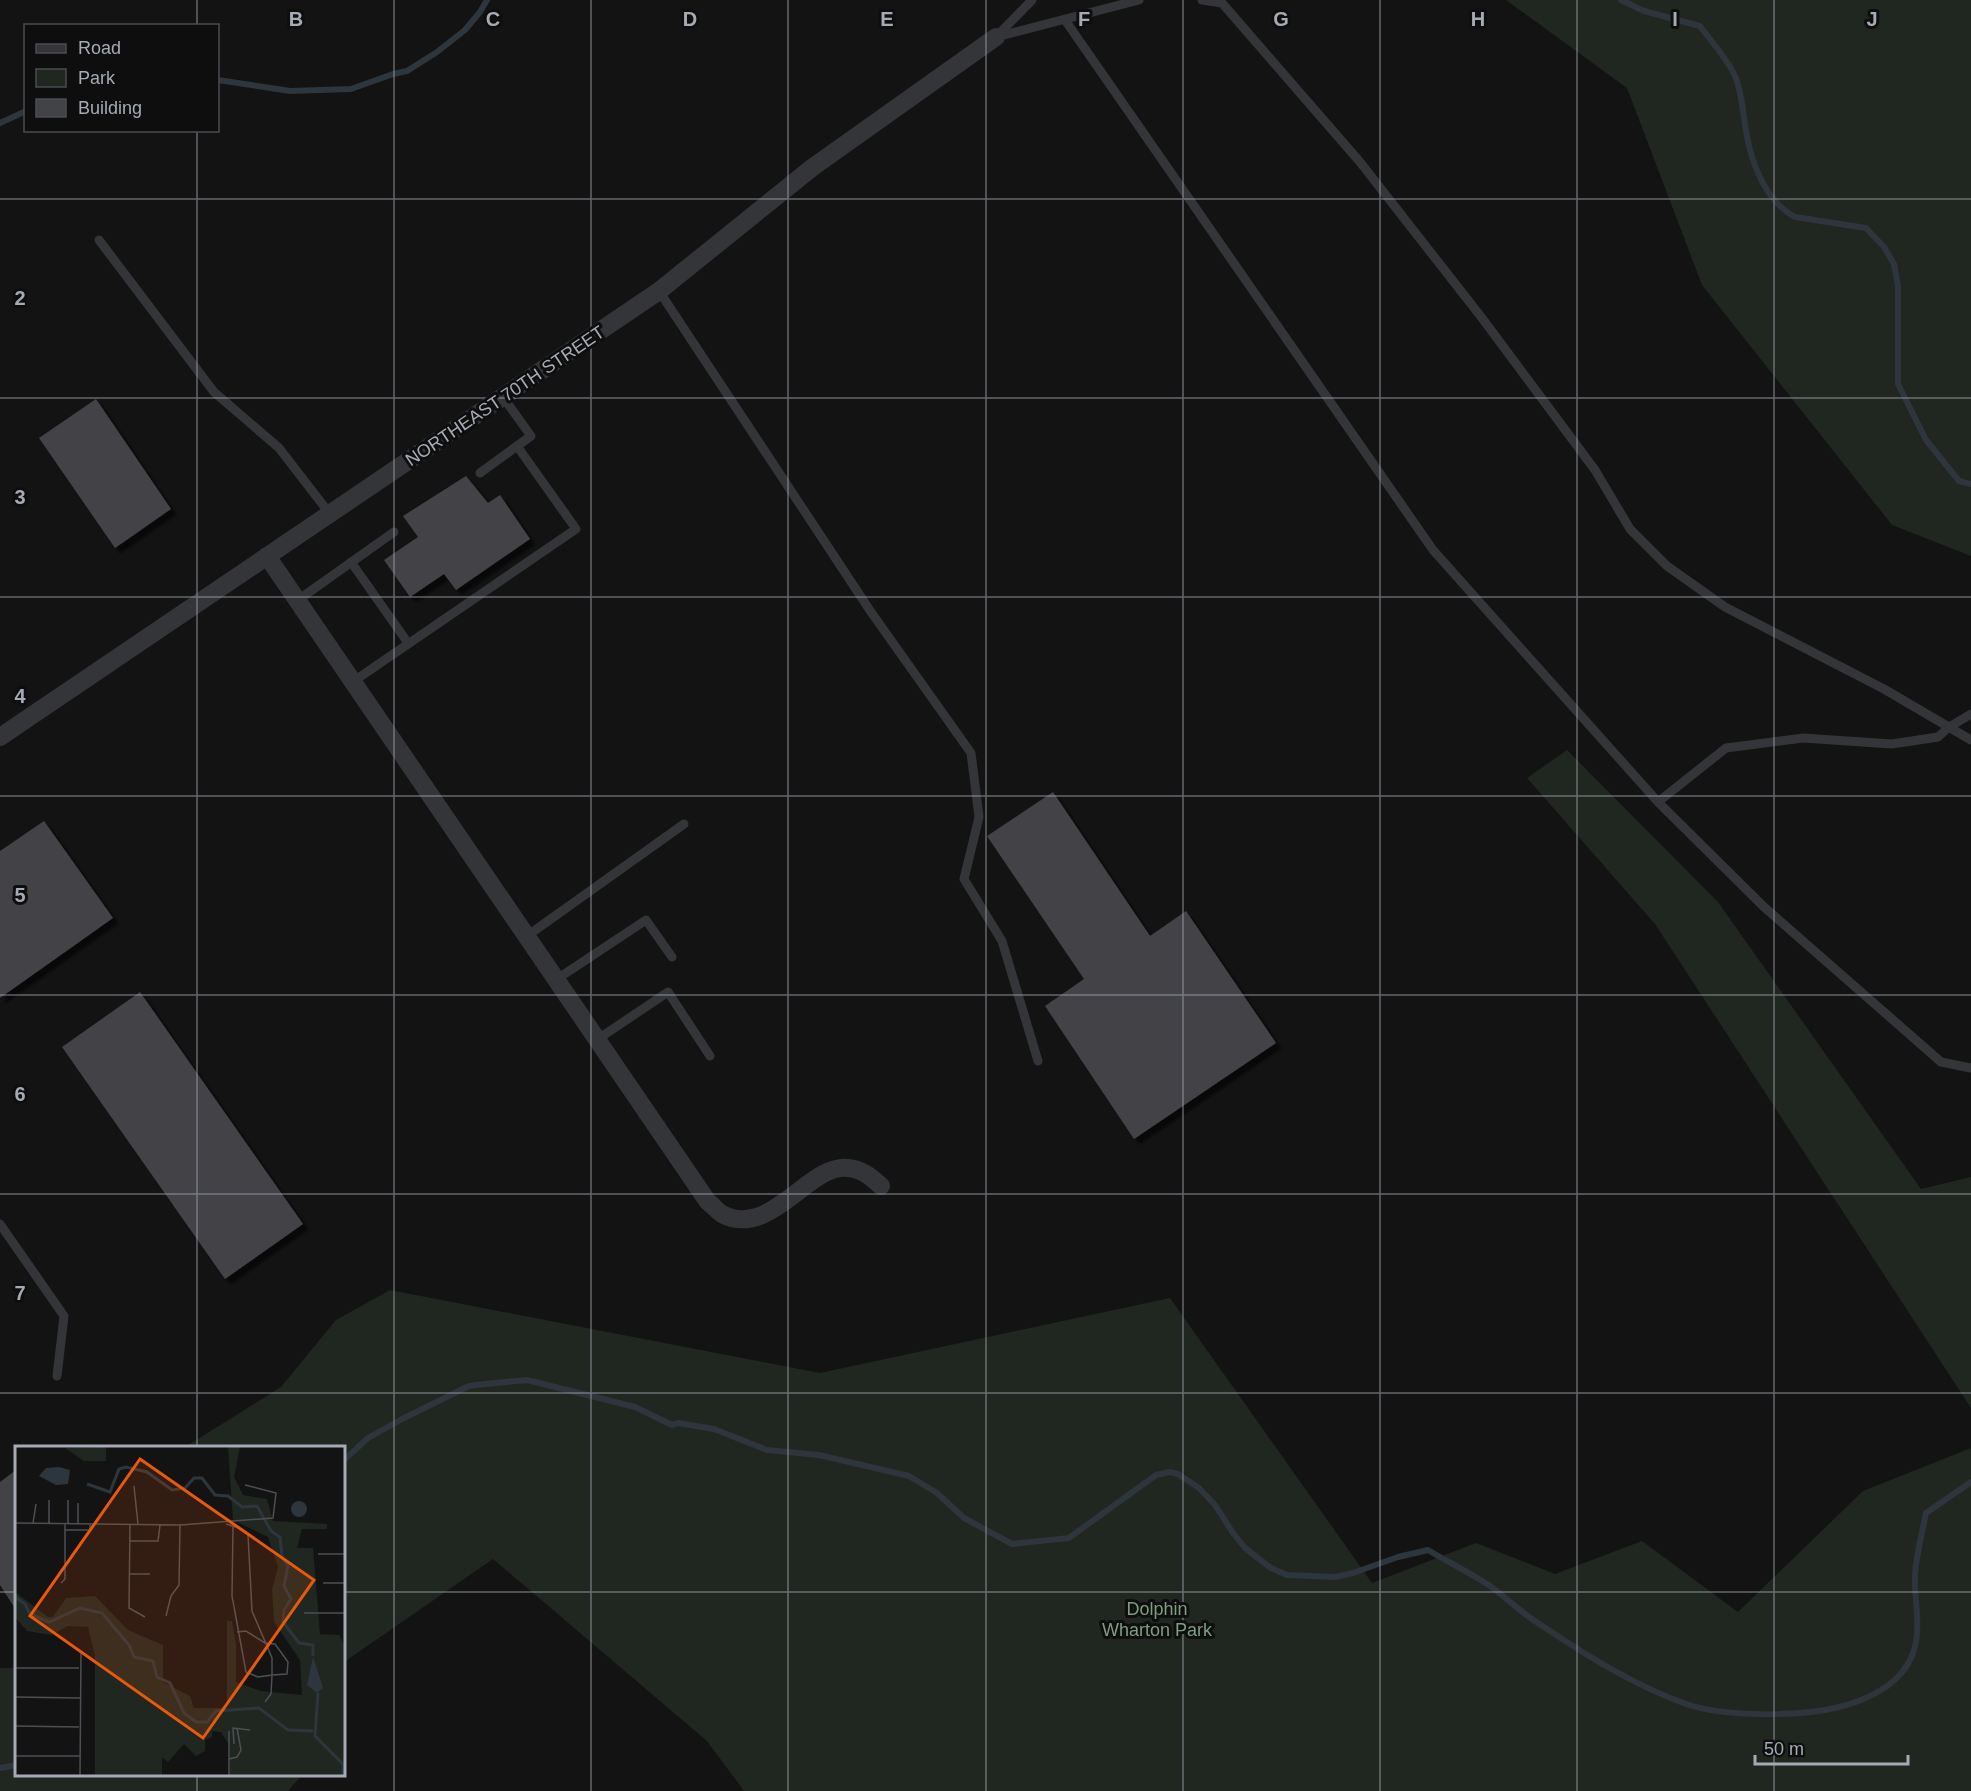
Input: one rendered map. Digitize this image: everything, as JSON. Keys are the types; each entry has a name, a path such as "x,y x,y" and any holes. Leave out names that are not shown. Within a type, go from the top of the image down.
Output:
{"street":[{"name":"NORTHEAST 70TH STREET","path":"0,737 660,291 813,166 996,37"},
{"path":"267,556 708,1202 723,1214 743,1220 767,1214 832,1169 848,1167 867,1173 880,1186"}],"lane":[{"path":"996,37 1032,0"},
{"path":"996,37 1139,0"},
{"path":"1202,0 1222,3 1360,162 1482,318 1595,470 1630,529 1667,566 1725,607 1884,689 1971,740"},
{"path":"1065,20 1433,550 1659,802 1763,906 1941,1062 1971,1068"},
{"path":"99,240 214,392 279,448 330,514"},
{"path":"660,291 871,612 971,753 980,817 964,879 1002,941 1038,1061"},
{"path":"480,472 531,436 503,397"},
{"path":"354,681 576,529 517,446"},
{"path":"298,600 394,532"},
{"path":"351,562 408,643"},
{"path":"1659,802 1726,748 1803,738 1892,744 1938,737 1949,727 1971,714"},
{"path":"527,936 684,824"},
{"path":"557,979 646,920 672,957"},
{"path":"598,1039 668,992 710,1056"},
{"path":"0,1224 64,1316 57,1376"}],"green space":[{"path":"1506,0 1971,0 1971,556 1892,525 1702,285 1627,88"},
{"path":"1567,750 1718,902 1921,1189 1971,1177 1971,1408 1655,924 1527,778"},
{"name":"Dolphin Wharton Park","path":"390,1290 820,1373 1170,1298 1372,1583 1476,1543 1555,1574 1642,1541 1738,1612 1863,1491 1971,1448 1971,1791 744,1791 707,1741 493,1559 345,1661 345,1446 187,1446 281,1387 336,1320"},
{"path":"0,1668 15,1668 15,1776 301,1776 288,1791 0,1791"}],"building":[{"path":"96,399 171,509 115,548 39,438"},
{"path":"466,476 488,503 500,495 530,539 456,590 444,574 410,597 384,560 418,537 403,516"},
{"path":"1053,792 1150,936 1186,911 1276,1043 1134,1139 1045,1006 1084,979 987,836"},
{"path":"44,821 113,918 0,998 0,851"},
{"path":"140,992 303,1224 225,1279 62,1047"},
{"path":"15,1471 15,1608 0,1585 0,1482"}],"waterway":[{"path":"219,80 290,91 351,89 407,71 437,52 465,30 487,0"},
{"path":"1621,0 1644,11 1700,26 1724,57 1735,76 1741,96 1748,143 1756,168 1768,191 1784,210 1795,217 1866,228 1884,247 1894,264 1898,286 1898,384 1926,440 1959,481 1971,484"},
{"path":"0,123 24,112"},
{"path":"345,1459 368,1438 469,1386 527,1380 635,1407 672,1425 678,1423 714,1429 767,1450 819,1455 909,1476 937,1493 964,1518 1012,1544 1069,1538 1156,1475 1170,1472 1178,1474 1199,1488 1215,1505 1245,1548 1271,1568 1287,1575 1335,1577 1428,1550 1487,1584 1531,1619 1573,1646 1647,1688 1702,1708 1762,1714 1804,1713 1850,1704 1883,1689 1901,1674 1916,1644 1916,1568 1926,1513 1971,1482"},
{"path":"0,1768 15,1765"}]}
